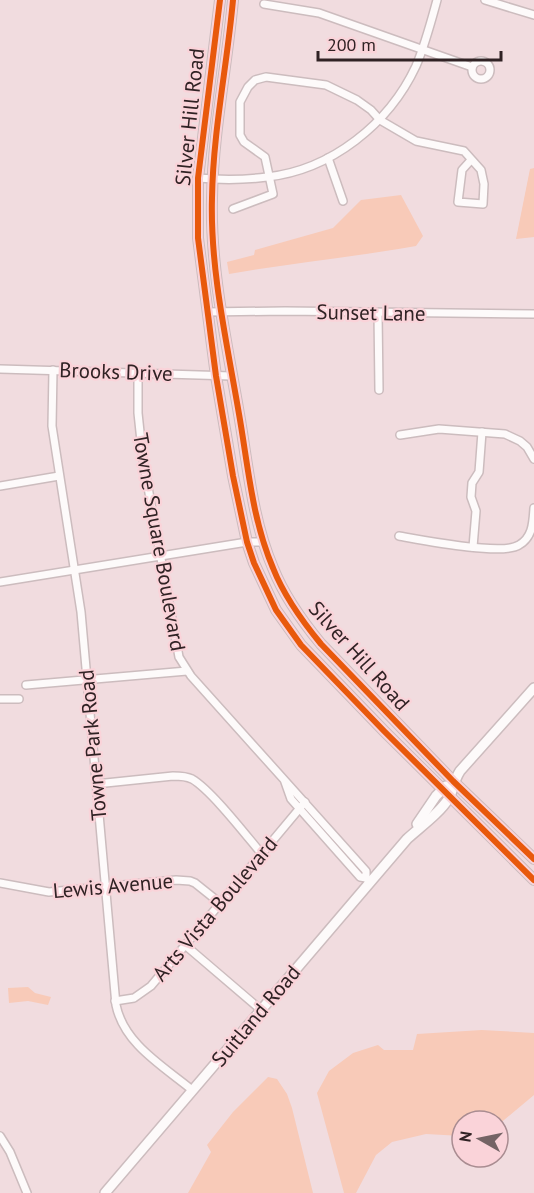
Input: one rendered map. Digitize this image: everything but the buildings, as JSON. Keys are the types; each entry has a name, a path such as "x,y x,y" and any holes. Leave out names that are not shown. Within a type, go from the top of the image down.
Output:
{"main road":[{"name":"Silver Hill Road","path":"219,0 198,178 198,238 216,376 247,543 266,590 291,632 322,668 534,880"},
{"name":"Silver Hill Road","path":"233,0 212,179 213,237 232,376 256,516 263,542 278,580 310,632 453,781 534,859"},
{"name":"Suitland Road","path":"406,839 442,788 453,781 534,688"},
{"name":"Suitland Road","path":"105,1193 368,880 450,796 453,781"}],"street":[{"path":"198,178 269,177 328,158 348,146 380,120 404,87 422,48 437,0"},
{"path":"485,0 511,4 534,15"},
{"path":"264,4 319,13 472,67"},
{"path":"232,209 273,194 265,157 244,142 238,130 242,96 255,80 269,77 332,87 357,100 380,120 421,142 465,151 477,164 483,176 483,204 458,202 462,170 471,160"},
{"path":"328,158 343,201"},
{"name":"Sunset Lane","path":"207,312 534,314"},
{"path":"378,314 379,390"},
{"name":"Brooks Drive","path":"0,369 232,376"},
{"name":"Towne Park Road","path":"53,370 51,420 81,612 115,1001 119,1018 130,1036 192,1090"},
{"name":"Towne Square Boulevard","path":"138,372 138,427 176,651 187,671 366,871 368,880"},
{"path":"400,435 439,429 514,437 527,447 534,458"},
{"path":"472,547 476,511 471,497 472,483 479,472 482,432"},
{"path":"0,486 59,476"},
{"path":"399,536 472,547 518,546 532,532 534,508"},
{"path":"0,582 263,542"},
{"path":"26,685 187,671"},
{"path":"0,699 19,699"},
{"path":"96,784 173,776 192,779 210,795 261,853"},
{"name":"Towne Square Boulevard","path":"285,780 291,799 299,809 360,877 368,880"},
{"name":"Arts Vista Boulevard","path":"115,1001 134,998 151,986 305,802"},
{"name":"Lewis Avenue","path":"0,883 42,892 190,880 220,903"},
{"path":"185,945 261,1010"},
{"path":"0,1136 10,1152 27,1193"}],"shaded area":[{"path":"534,168 534,237 516,239 530,169"},
{"path":"401,195 423,236 416,246 229,274 227,262 254,255 255,250 333,228 361,200"},
{"path":"28,987 35,993 51,997 48,1005 28,1001 9,1003 8,988"},
{"path":"482,1030 534,1033 534,1095 510,1115 510,1109 450,1109 450,1135 426,1134 392,1142 376,1155 356,1193 344,1193 317,1093 329,1071 353,1053 378,1045 384,1050 413,1050 417,1034"},
{"path":"268,1077 277,1079 287,1094 313,1193 188,1193 211,1152 207,1145 233,1112"}],"cycle path":[{"path":"220,0 198,178 198,238 216,376 233,476 247,542 254,563 276,610 301,645 534,880"},
{"path":"233,0 213,173 212,225 220,306 252,492 266,549 277,578 288,598 321,644 453,781 534,859"}]}
